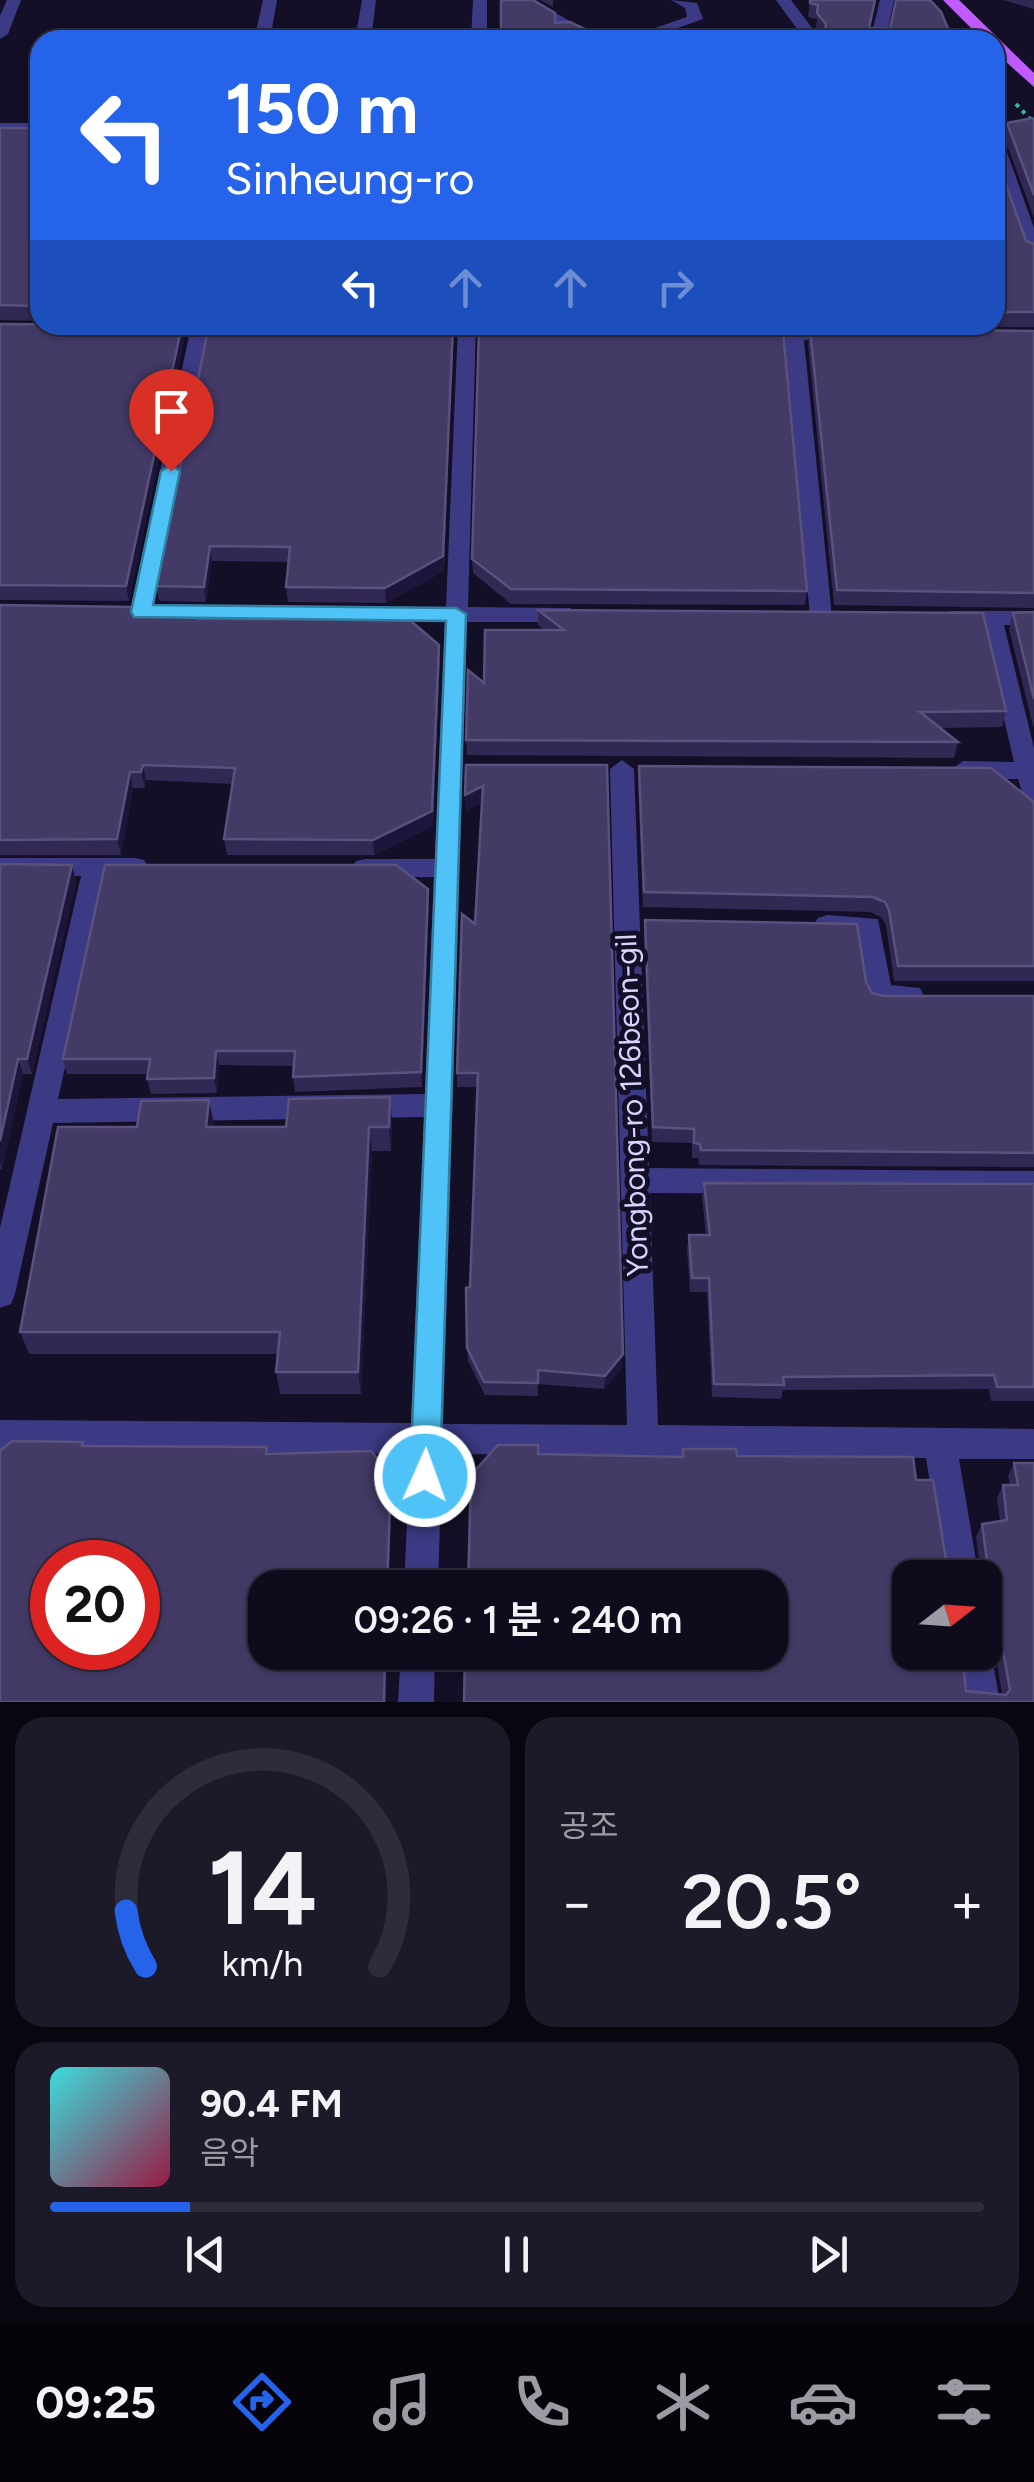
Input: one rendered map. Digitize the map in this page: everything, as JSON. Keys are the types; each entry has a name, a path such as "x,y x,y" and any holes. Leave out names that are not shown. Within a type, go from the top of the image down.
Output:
{"main road":[{"path":"950,0 982,30"},
{"path":"1005,52 1034,82"}],"street":[{"path":"0,34 14,0"},
{"path":"264,30 270,0"},
{"path":"365,30 370,0"},
{"path":"479,30 480,0"},
{"path":"522,0 577,30"},
{"path":"659,30 694,19 692,6 678,0"},
{"path":"782,0 804,30"},
{"path":"880,30 887,0"},
{"path":"1005,128 1014,126"},
{"path":"0,128 30,128"},
{"path":"1005,170 1034,253"},
{"path":"199,335 133,612 590,615"},
{"path":"422,1570 447,868 460,768 456,614 467,335"},
{"path":"821,617 794,335 870,335"},
{"path":"934,618 1034,618"},
{"path":"991,618 1034,798"},
{"name":"Yongbong-ro 126beon-gil","path":"622,769 636,921 634,1180 643,1441"},
{"path":"931,770 1028,771"},
{"path":"0,867 154,867"},
{"path":"0,1294 96,867"},
{"path":"330,868 447,868"},
{"path":"794,924 869,926 880,996 938,996"},
{"path":"41,1111 438,1105"},
{"path":"634,1180 1034,1183"},
{"path":"0,1435 1034,1444"},
{"path":"940,1444 959,1560"},
{"path":"416,1702 417,1670"},
{"path":"977,1670 982,1702"}],"building":[{"path":"501,0 533,0 555,13 555,23 570,22 587,30 501,30"},
{"path":"875,0 869,28 890,29 896,0 930,0 949,30 820,30 826,24 817,13 818,5 810,3"},
{"path":"1034,120 1034,195 1007,123"},
{"path":"0,128 30,128 30,306 0,305"},
{"path":"1005,182 1026,241 1034,244 1034,312 1005,312"},
{"path":"0,324 30,324 30,335 180,335 126,586 0,585"},
{"path":"1005,331 1034,331 1034,593 837,590 811,335 1005,335"},
{"path":"207,335 453,335 443,556 385,588 286,587 290,547 210,546 204,587 156,586"},
{"path":"479,335 783,335 807,591 511,589 472,559"},
{"path":"0,605 200,608 198,619 283,619 284,608 397,609 439,645 432,811 373,840 224,839 235,768 143,765 141,772 130,772 117,839 0,840"},
{"path":"538,610 983,613 1006,711 920,712 958,742 466,740 468,670 484,683 485,630 564,630"},
{"path":"1034,612 1034,699 1013,613"},
{"path":"466,765 607,765 623,1354 605,1376 538,1370 538,1383 484,1382 467,1348 466,1288 470,1287 478,1073 457,1073 462,914 475,924 483,786 465,795"},
{"path":"639,766 991,768 1034,802 1034,966 898,966 889,910 885,902 873,897 644,892"},
{"path":"0,864 72,865 27,1059 18,1059 0,1141"},
{"path":"105,865 396,865 428,889 421,1072 293,1077 295,1051 216,1051 214,1078 147,1079 150,1059 63,1059"},
{"path":"645,920 857,924 866,982 872,993 1034,996 1034,1153 701,1150 700,1144 694,1143 694,1129 653,1127"},
{"path":"390,1097 389,1127 369,1127 358,1372 276,1372 280,1332 20,1332 58,1127 137,1127 141,1101 209,1100 206,1127 286,1127 289,1099"},
{"path":"704,1183 1034,1184 1034,1387 997,1387 994,1375 783,1377 784,1385 714,1384 709,1278 692,1278 689,1235 710,1235"},
{"path":"12,1441 83,1442 82,1446 267,1447 266,1454 371,1451 391,1475 388,1570 248,1570 248,1670 385,1670 384,1702 0,1702 0,1451"},
{"path":"498,1445 538,1445 538,1454 683,1457 683,1449 736,1449 737,1456 913,1457 916,1480 933,1480 946,1560 892,1560 892,1670 964,1670 966,1691 1006,1695 1010,1690 1002,1646 1002,1560 987,1560 982,1524 1007,1520 1003,1485 1018,1485 1014,1463 1034,1463 1034,1702 464,1702 465,1670 788,1670 788,1570 468,1570 471,1475"}],"route":[{"path":"171,471 142,612 456,614 425,1476"}]}
